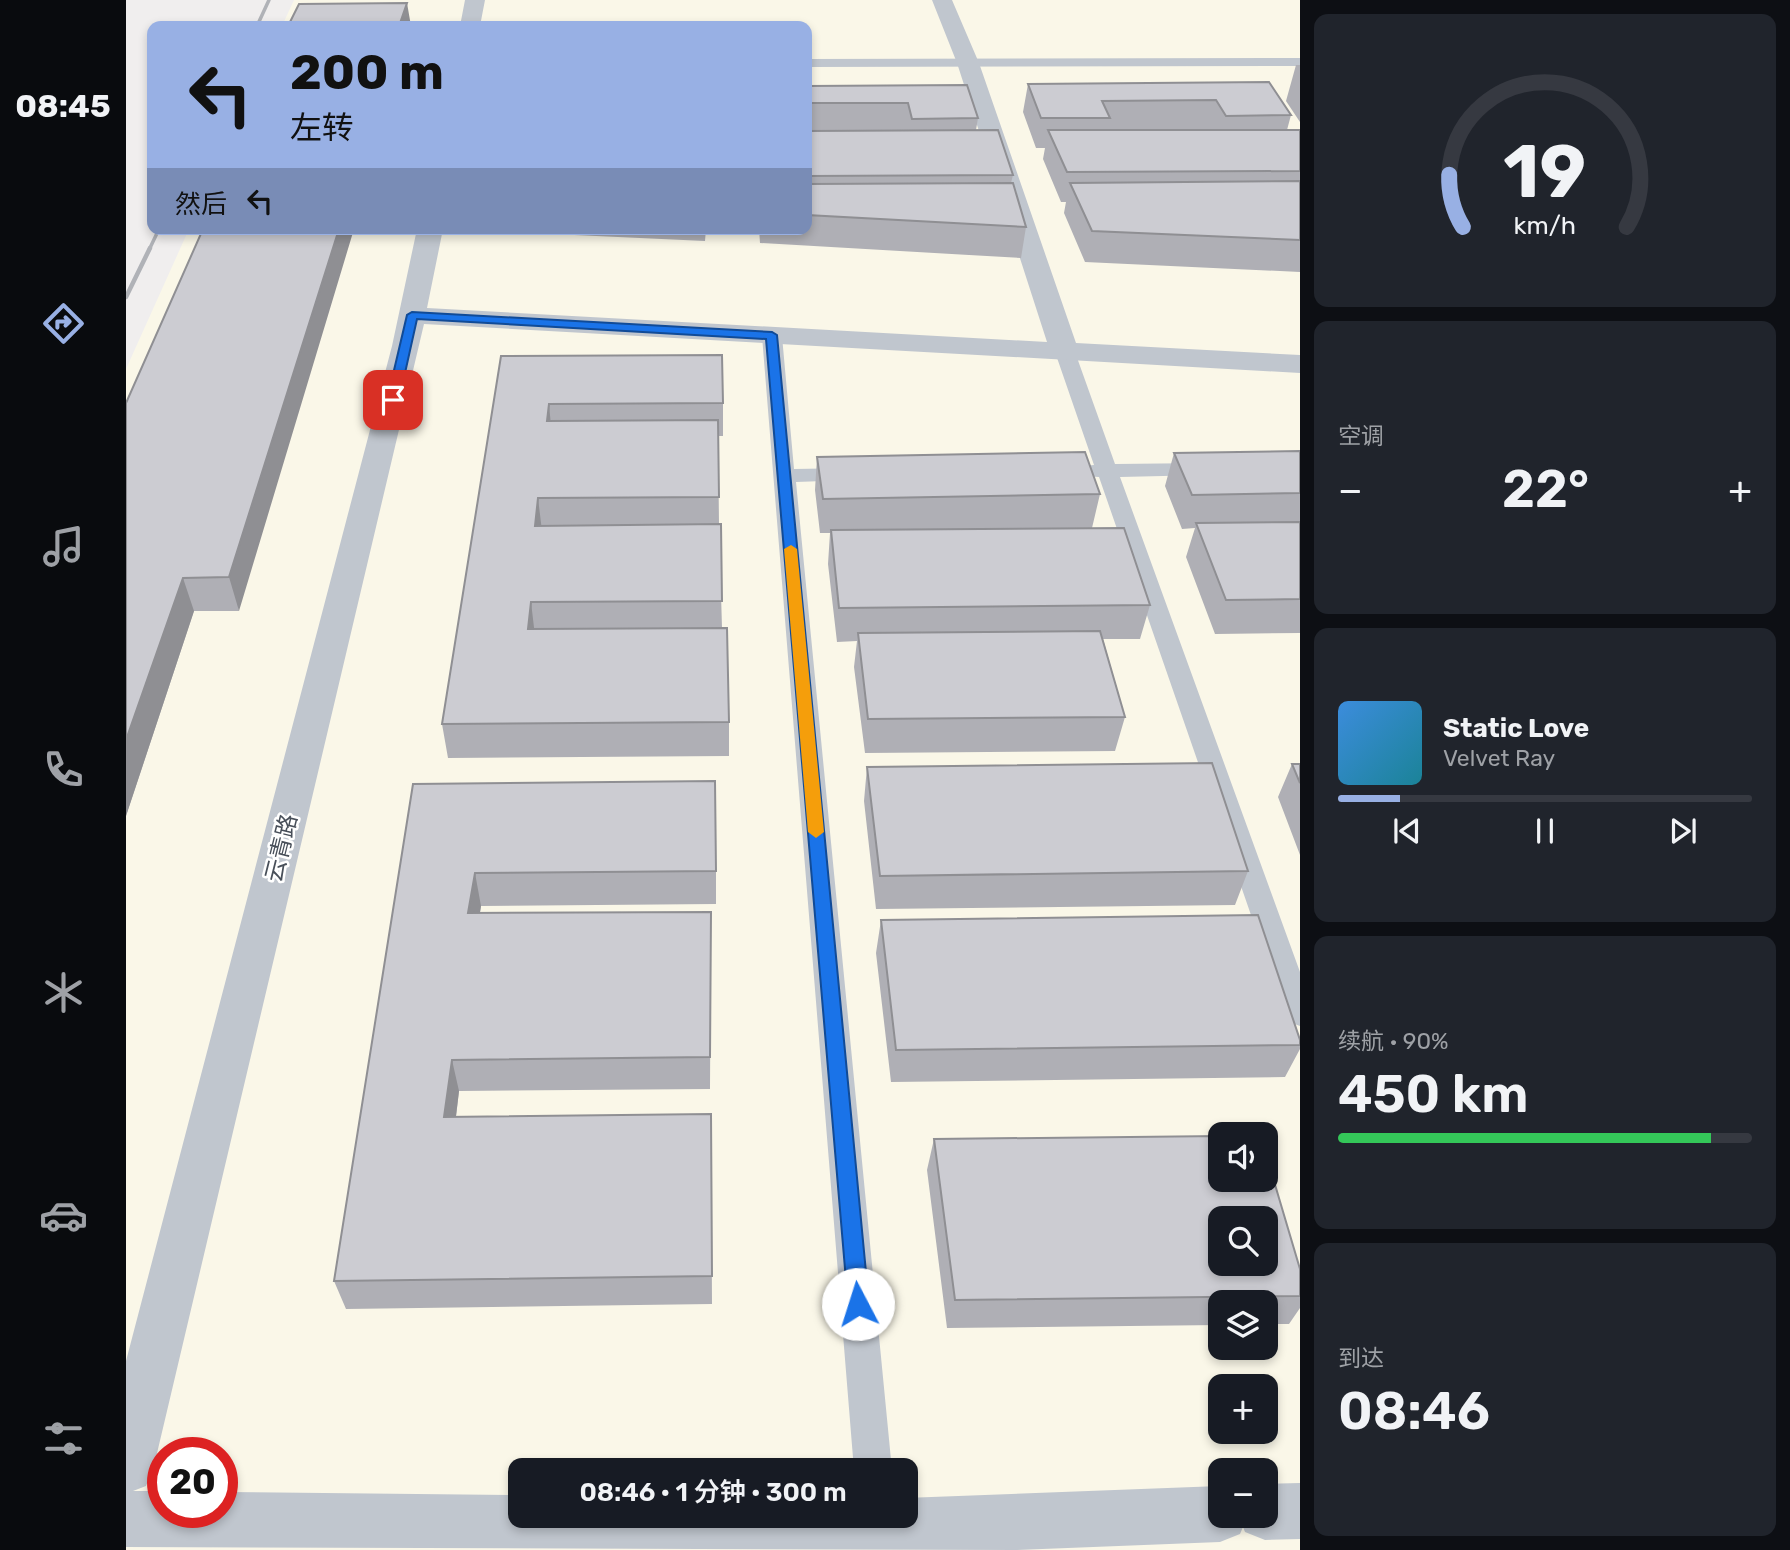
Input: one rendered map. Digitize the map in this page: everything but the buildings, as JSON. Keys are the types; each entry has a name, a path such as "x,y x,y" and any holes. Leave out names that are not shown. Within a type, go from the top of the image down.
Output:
{"street":[{"path":"471,21 475,0"},
{"path":"942,0 968,62 1065,352"},
{"name":"云青路","path":"126,1466 412,315 429,235"},
{"path":"412,315 1300,364"},
{"path":"1278,1512 1300,1511"},
{"path":"126,1519 878,1531 1208,1515"}],"lane":[{"path":"812,63 1300,62"},
{"path":"772,335 872,1458"},
{"path":"1065,352 1300,1013"},
{"path":"1067,471 1231,468"},
{"path":"784,476 878,474"}],"shaded area":[{"path":"294,0 1300,0 1300,1550 126,1550 126,369 186,235 812,235 812,21 284,21"}],"railway":[{"path":"259,21 269,0"},
{"path":"149,250 156,235"},
{"path":"126,297 150,248"}],"slow traffic":[{"path":"791,549 816,832"}],"route":[{"path":"393,400 412,315 772,335 858,1304"}]}
